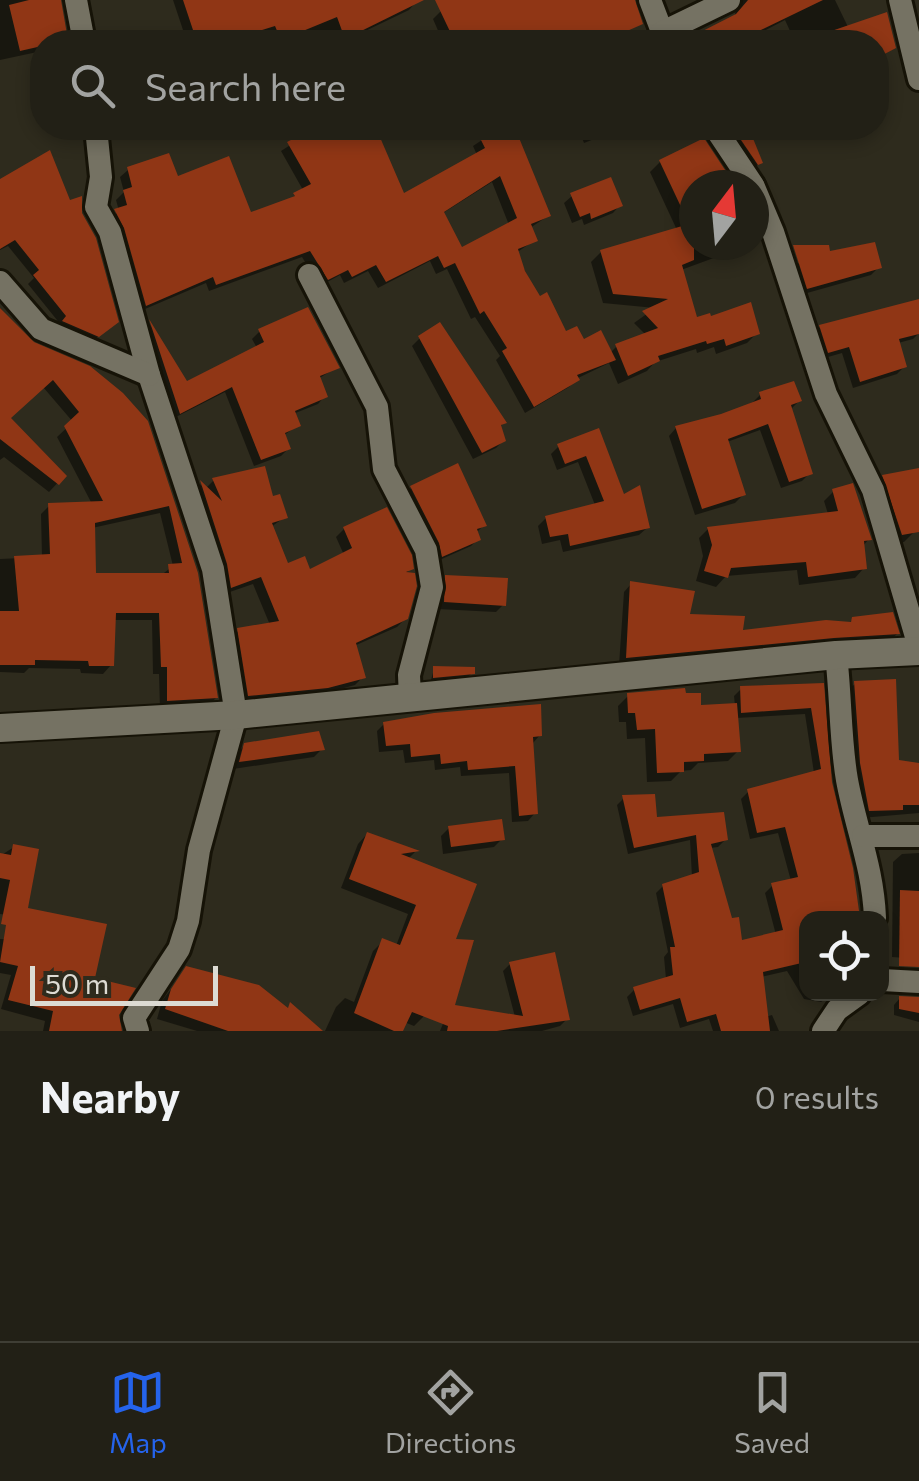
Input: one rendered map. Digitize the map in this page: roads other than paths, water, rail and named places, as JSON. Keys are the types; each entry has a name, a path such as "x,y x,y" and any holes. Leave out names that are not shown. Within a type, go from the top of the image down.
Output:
{"street":[{"path":"76,0 82,30"},
{"path":"650,0 661,30"},
{"path":"678,30 729,0"},
{"path":"900,0 919,79"},
{"path":"97,140 101,177 96,206 110,232 148,375 213,569 236,715 199,850 188,921 179,949 134,1018 138,1031"},
{"path":"722,140 742,170"},
{"path":"0,728 236,715 919,649 873,490 826,394 769,223"},
{"path":"309,276 377,407 384,469 426,550 432,588 408,676 410,698"},
{"path":"0,282 40,329 148,375"},
{"path":"836,655 847,780 863,836 875,911"},
{"path":"863,836 919,836"},
{"path":"889,980 919,982"},
{"path":"823,1031 837,1010 850,1001"}]}
